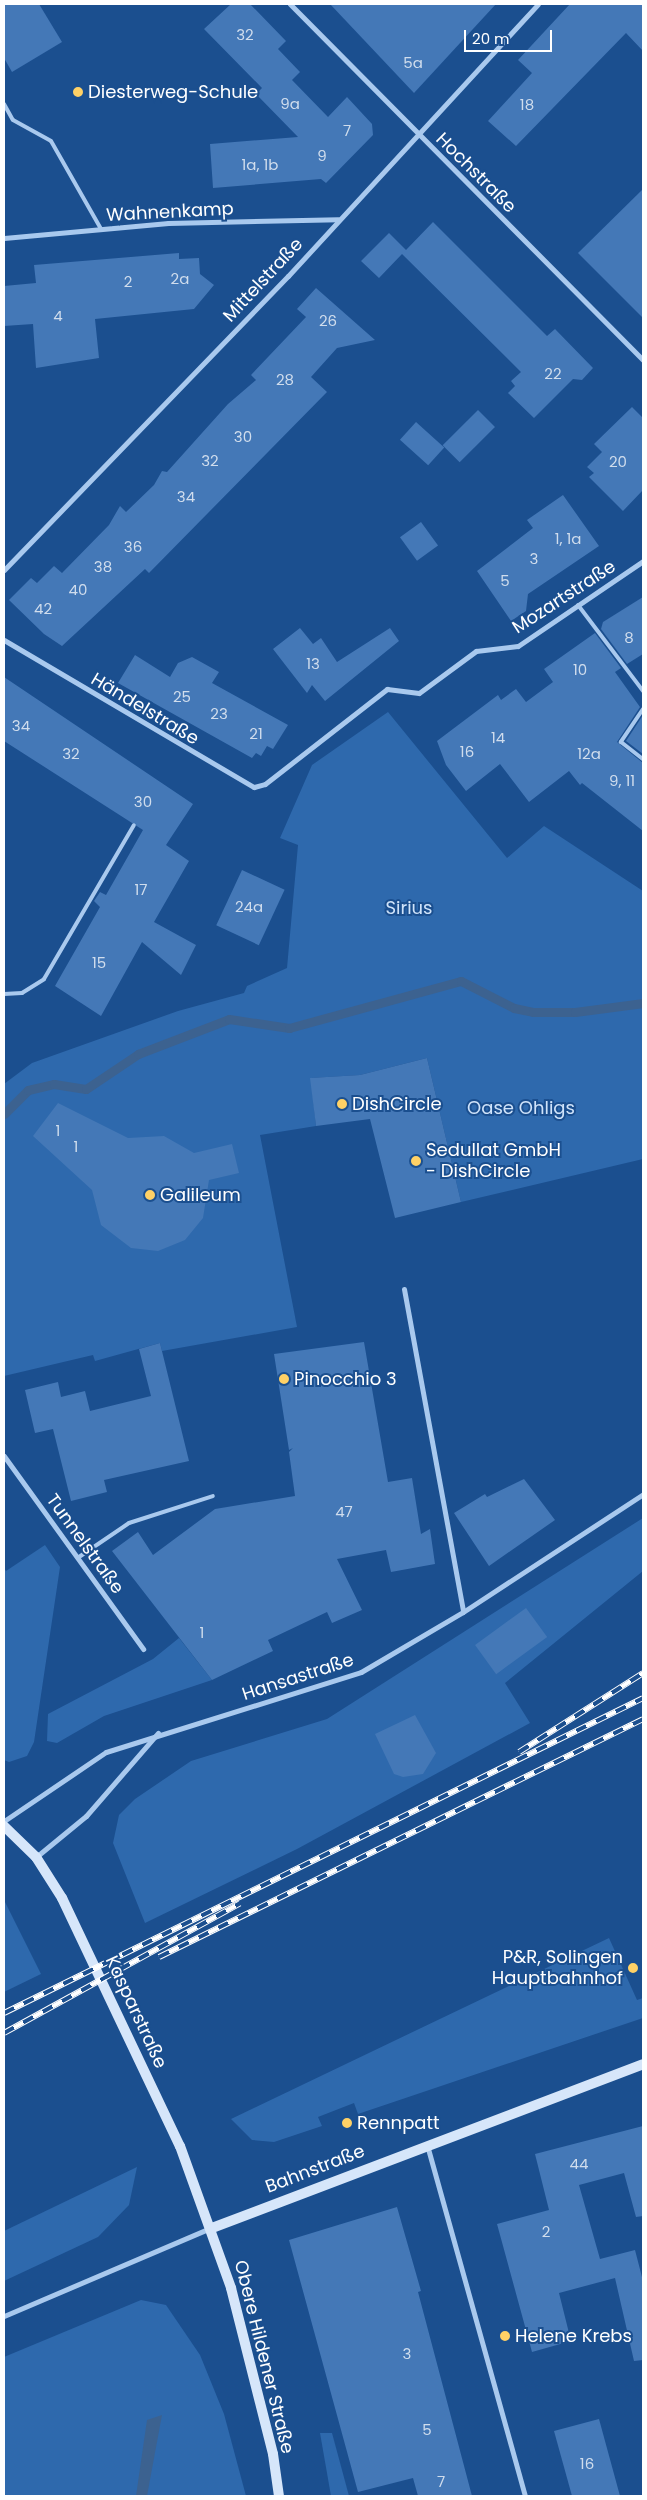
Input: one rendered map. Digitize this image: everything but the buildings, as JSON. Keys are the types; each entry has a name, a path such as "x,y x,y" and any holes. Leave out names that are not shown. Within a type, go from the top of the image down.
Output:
{"main road":[{"name":"Kasparstraße","path":"4,1826 36,1857 90,1950 180,2146 212,2228"},
{"name":"Bahnstraße","path":"212,2228 427,2144 643,2064"},
{"name":"Obere Hildener Straße","path":"212,2228 253,2369 279,2496"}],"street":[{"name":"Hochstraße","path":"290,4 643,360"},
{"name":"Mittelstraße","path":"4,570 338,219 538,4"},
{"name":"Wahnenkamp","path":"4,238 101,229 338,219"},
{"name":"Mozartstraße","path":"273,778 387,689 419,694 476,651 518,646 643,561"},
{"name":"Händelstraße","path":"4,640 247,787 260,787 273,778"},
{"path":"404,1289 464,1612"},
{"name":"Tunnelstraße","path":"4,1456 79,1557 143,1649"},
{"name":"Hansastraße","path":"4,1821 106,1752 158,1732 316,1689 361,1672 464,1612 643,1494"},
{"path":"36,1857 86,1816 158,1732"},
{"path":"427,2144 525,2496"},
{"name":"Bahnstraße","path":"4,2316 212,2228"}],"lane":[{"path":"4,104 13,120 51,141 101,229"},
{"path":"578,605 643,691"},
{"path":"643,709 621,742 643,760"},
{"path":"4,994 22,993 44,979 134,824"},
{"path":"79,1557 128,1523 213,1496"}],"green space":[{"path":"388,712 507,858 544,826 643,891 643,1159 461,1202 427,1058 360,1075 311,1078 316,1126 260,1135 297,1327 162,1351 160,1343 95,1361 93,1355 4,1376 4,1084 32,1063 178,1011 244,993 247,986 287,968 298,845 280,838 312,765"},
{"path":"643,1518 643,1571 505,1683 530,1723 297,1849 145,1923 113,1843 119,1815 135,1799 191,1761 327,1719"},
{"path":"45,1545 60,1567 34,1742 27,1756 9,1762 4,1760 4,1568 6,1571"},
{"path":"179,1638 212,1680 104,1716 57,1743 47,1741 48,1714 153,1659"},
{"path":"4,1900 41,1974 4,1992"},
{"path":"609,1938 637,2000 643,1998 643,2018 358,2114 354,2103 318,2117 322,2126 274,2142 252,2140 231,2119"},
{"path":"137,2167 129,2205 98,2237 4,2281 4,2231"},
{"path":"141,2300 166,2305 200,2355 224,2414 246,2496 4,2496 4,2357"},
{"path":"320,2433 332,2433 349,2496 331,2496"}],"shaded area":[{"path":"162,2415 147,2496 136,2496 147,2420"}],"waterway":[{"path":"4,1114 28,1090 54,1084 86,1089 138,1054 229,1019 289,1028 461,981 514,1008 533,1012 575,1012 643,1003"}],"railway":[{"path":"519,1752 643,1673"},
{"path":"4,2013 643,1698"},
{"path":"159,1957 643,1719"},
{"path":"4,2033 240,1903"}],"place":[{"name":"Diesterweg-Schule","path":"78,92"},
{"name":"DishCircle","path":"342,1104"},
{"name":"Sedullat GmbH - DishCircle","path":"416,1161"},
{"name":"Galileum","path":"150,1195"},
{"name":"Pinocchio 3","path":"284,1379"},
{"name":"P&R, Solingen Hauptbahnhof","path":"633,1968"},
{"name":"Rennpatt","path":"347,2123"},
{"name":"Helene Krebs","path":"505,2336"}],"park label":[{"name":"Sirius","path":"409,908"},
{"name":"Oase Ohligs","path":"521,1108"}]}
